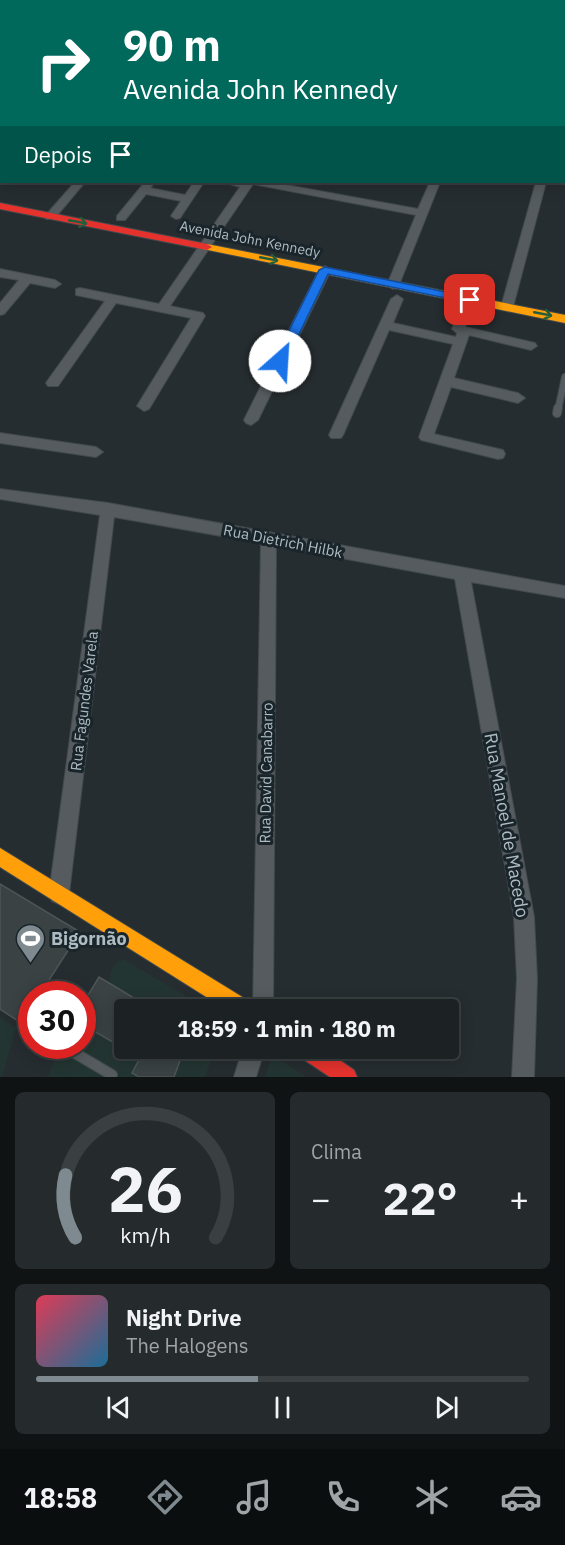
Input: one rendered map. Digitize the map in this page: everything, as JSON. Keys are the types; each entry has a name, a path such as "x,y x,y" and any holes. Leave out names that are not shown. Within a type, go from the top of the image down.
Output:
{"main road":[{"name":"Avenida John Kennedy","path":"0,194 54,211 509,302 565,319"},
{"name":"Avenida John Kennedy","path":"0,206 121,218 325,270 395,279 470,300 565,307"},
{"path":"0,857 227,999"},
{"path":"320,1059 347,1077"}],"street":[{"path":"54,211 79,183"},
{"path":"176,216 198,183"},
{"path":"163,308 250,183 421,213"},
{"path":"395,279 435,183"},
{"path":"509,302 541,183"},
{"path":"121,218 146,186 188,199"},
{"path":"251,420 325,270"},
{"path":"0,273 55,284"},
{"path":"0,311 27,279"},
{"path":"80,292 199,316 144,406"},
{"path":"53,383 114,298"},
{"path":"336,435 397,299"},
{"path":"470,300 458,329 462,336 426,437 498,454"},
{"path":"386,325 531,346"},
{"path":"446,381 518,398"},
{"path":"0,438 96,452"},
{"name":"Rua Dietrich Hilbk","path":"0,494 108,509 565,592"},
{"name":"Rua Fagundes Varela","path":"59,894 108,509"},
{"name":"Rua David Canabarro","path":"263,999 269,537"},
{"name":"Rua Manoel de Macedo","path":"462,575 524,917 527,979 523,1077"},
{"path":"245,1077 251,1059"}],"lane":[{"path":"557,413 565,377"},
{"path":"85,1059 112,1075"}],"green space":[{"path":"123,959 191,999 137,999 109,983 112,969"},
{"path":"0,1017 16,1028 2,1077 0,1077"},
{"path":"96,1032 114,1042 114,1059 140,1059 139,1077 48,1077 54,1059 96,1059"},
{"path":"181,1059 211,1059 205,1077 174,1077"},
{"path":"272,1059 279,1059 306,1077 265,1077"}],"building":[{"name":"Bigornão","path":"0,884 80,932 48,981 18,981 18,1021 0,1009"},
{"path":"99,977 136,999 114,999 114,1043 96,1032 96,982"},
{"path":"139,1059 181,1059 174,1077 139,1077 132,1073"}],"traffic: slow":[{"path":"207,247 565,319"},
{"path":"0,857 227,999"}],"traffic: jam":[{"path":"0,206 207,247"},
{"path":"320,1059 347,1077"}],"place":[{"name":"Bigornão","path":"30,964"}],"route":[{"path":"280,361 325,270 470,300"}]}
